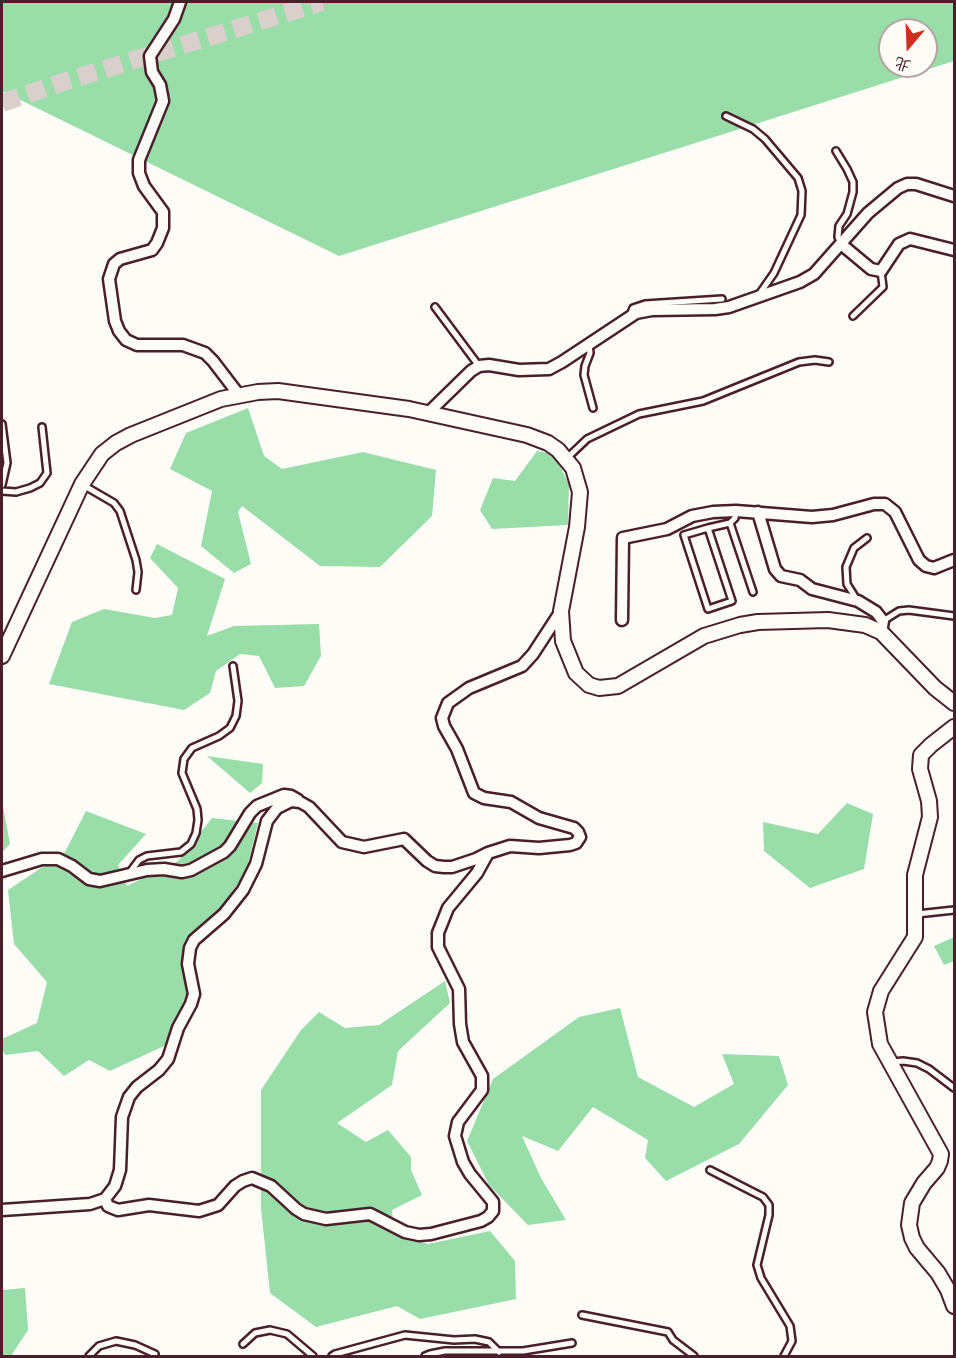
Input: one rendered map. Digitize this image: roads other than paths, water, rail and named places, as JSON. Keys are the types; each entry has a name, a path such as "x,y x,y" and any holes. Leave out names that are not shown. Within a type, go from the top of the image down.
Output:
{"street":[{"path":"180,2 167,33 150,56 152,72 160,85 163,101 139,160 139,173 144,186 163,212 163,228 152,250 120,259 114,264 110,279 116,321 119,331 126,340 137,345 183,345 204,353 239,395"},
{"path":"428,413 479,366 489,365 519,370 549,369 636,313 652,310 729,307 800,282 814,274 868,213 898,188 907,184 916,184 954,196"},
{"path":"841,244 871,269 881,271 899,244 910,239 954,250"},
{"path":"2,657 82,484 102,454 116,443 221,399 278,391 380,404 527,435 548,443 567,458 578,480 580,504 561,611 563,641 571,665 582,680 599,688 618,686 704,636 740,625 793,620 828,620 882,626"},
{"path":"622,620 623,538 667,529 692,516 736,511 812,517 833,515 874,504 885,504 895,512 919,560 926,566 934,568 954,560"},
{"path":"758,513 775,569 781,576 800,580 812,589 858,601 876,612 888,637 935,688 954,703"},
{"path":"2,871 42,859 58,859 89,879 100,881 155,869 182,872 191,870 224,852 257,806 284,795 297,798 309,807 342,842 364,847 404,839 435,866 460,864 510,846 540,848 576,843 580,837 574,828 539,819 511,802 483,798 474,793 442,718 448,704 462,693 522,666 533,654 561,611"},
{"path":"954,727 925,749 920,762 929,801 930,817 915,875 915,938 881,991 875,1012 877,1034 940,1154 937,1168 924,1183 912,1203 909,1225 917,1248 938,1274 954,1306"},
{"path":"2,1210 90,1204 105,1199 115,1186 120,1170 122,1117 129,1097 136,1087 159,1070 168,1059 178,1028 191,1004 194,994 188,956 194,940 224,914 243,890 256,864 267,821 271,814 291,801 300,802"},
{"path":"105,1199 108,1206 118,1210 149,1205 199,1211 218,1205 235,1186 252,1178 272,1186 304,1214 326,1219 370,1214 405,1232 419,1235 481,1221 488,1217 493,1210 493,1202 463,1162 455,1136 458,1122 482,1090 482,1076 463,1042 459,989 438,947 438,933 448,908 477,873 488,853"}],"lane":[{"path":"726,116 753,129 765,139 798,178 802,191 801,215 774,273 757,297"},
{"path":"836,151 847,169 853,192 847,214 839,226 838,237 841,244"},
{"path":"853,316 884,287 881,271"},
{"path":"629,317 633,308 645,304 722,299"},
{"path":"435,307 479,366"},
{"path":"589,344 590,353 584,375 593,408"},
{"path":"567,458 587,439 639,414 703,401 799,362 815,360 829,362"},
{"path":"2,424 7,463 2,485"},
{"path":"2,491 16,492 30,488 40,483 47,473 42,427"},
{"path":"82,484 114,503 120,511 136,560 138,572 136,590"},
{"path":"708,528 732,601 708,609 684,535 708,528 730,523 735,518 736,511"},
{"path":"730,523 753,592"},
{"path":"858,601 847,584 846,567 854,548 867,538"},
{"path":"882,626 899,611 909,610 954,616"},
{"path":"129,874 133,866 147,856 181,852 191,844 198,820 197,809 182,773 184,759 192,748 219,736 230,728 236,716 238,701 233,666"},
{"path":"916,914 954,910"},
{"path":"890,1062 917,1063 954,1088"},
{"path":"710,1170 763,1197 769,1205 770,1215 757,1265 761,1278 790,1326 792,1341 784,1356"},
{"path":"582,1315 668,1332 674,1340 694,1356"},
{"path":"243,1344 255,1333 270,1330 286,1334 313,1356"},
{"path":"332,1356 405,1335 454,1340 475,1339 489,1342 499,1352"},
{"path":"89,1356 99,1346 116,1341 135,1345 155,1354"},
{"path":"425,1356 445,1350 523,1351 572,1343"}],"tunnel":[{"path":"2,103 322,2"}]}
